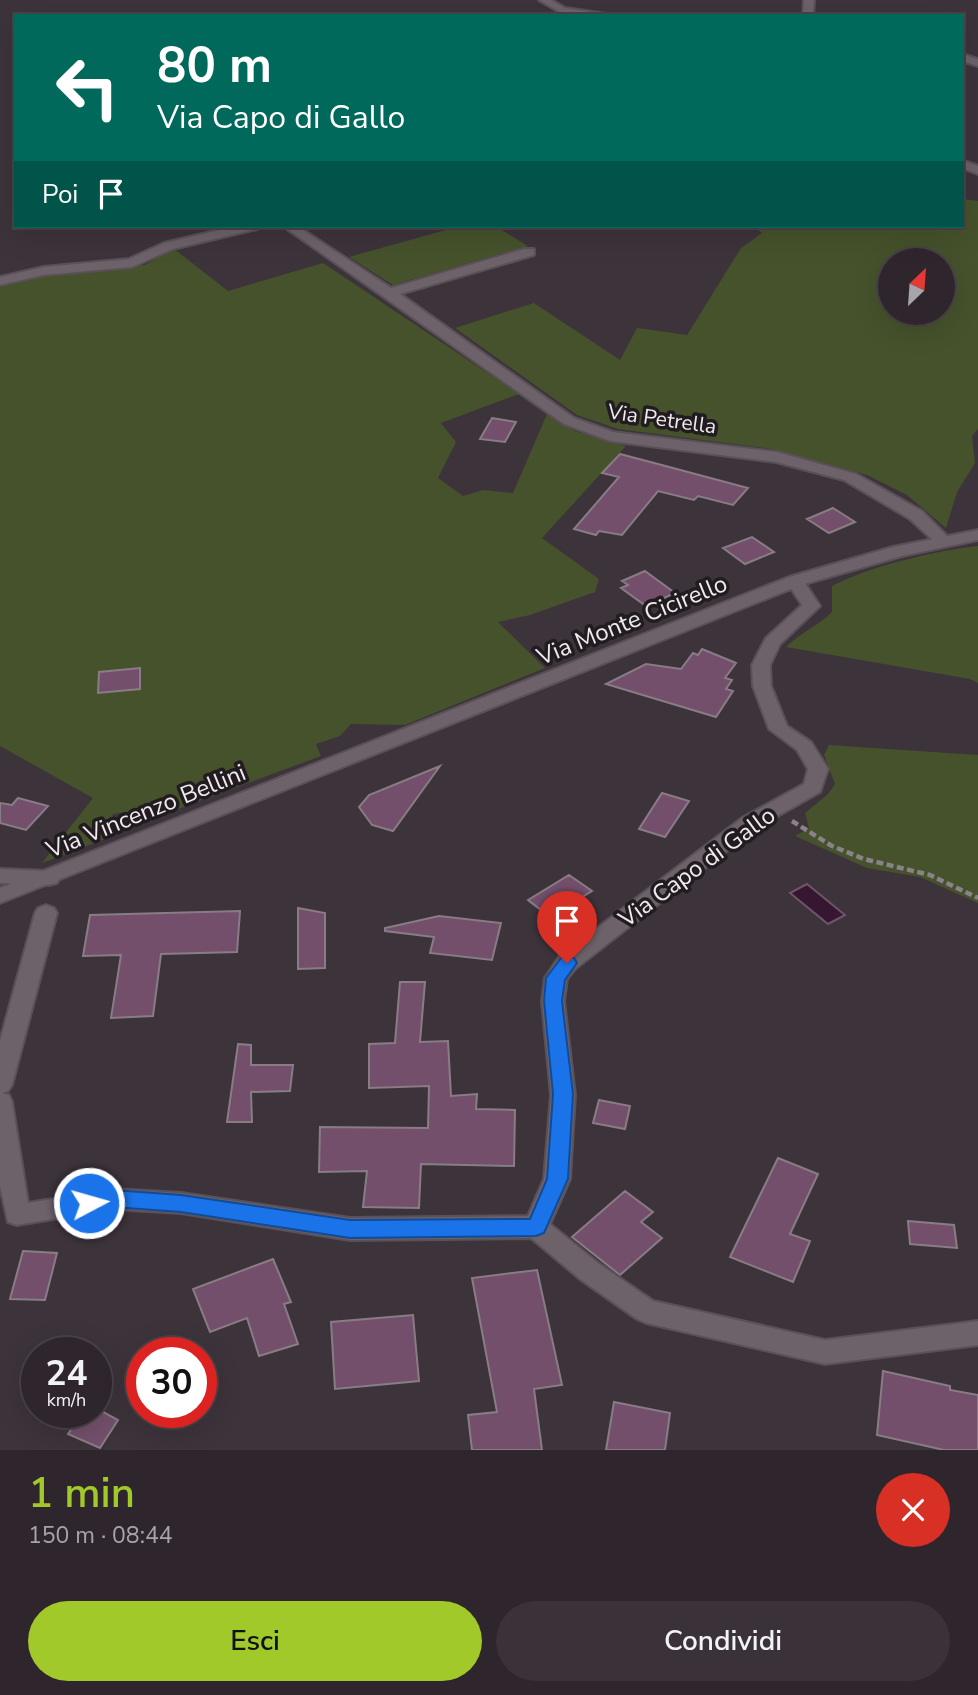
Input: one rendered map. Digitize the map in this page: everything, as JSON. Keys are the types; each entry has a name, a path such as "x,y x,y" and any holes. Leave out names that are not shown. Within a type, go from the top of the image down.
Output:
{"street":[{"path":"544,0 563,11 594,14"},
{"path":"0,281 44,271 132,263 169,246 244,228"},
{"name":"Via Petrella","path":"292,228 390,293 569,421 610,436 777,457 850,477 916,515 944,541"},
{"path":"390,293 529,252"},
{"name":"Via Monte Cicirello","path":"311,773 795,581 864,560 978,535"},
{"name":"Via Capo di Gallo","path":"536,1227 557,1179 563,1094 553,1001 556,978 567,963 750,823 813,787 817,778 818,769 804,746 779,729 762,686 761,664 772,642 810,606 795,581"},
{"name":"Via Vincenzo Bellini","path":"0,897 311,773"},
{"path":"0,876 49,878"},
{"path":"0,1085 46,913"},
{"path":"0,1102 9,1219 113,1199 181,1203 350,1229 536,1227 589,1271 646,1311 825,1352 978,1333"}],"path":[{"path":"775,808 832,846 864,859 930,875 978,898"}],"green space":[{"path":"964,199 978,201 978,429 972,436 975,463 957,492 946,528 907,495 867,475 771,449 618,429 577,415 455,328 534,303 620,360 637,328 687,335 741,248 762,233 756,228 964,228"},
{"path":"453,228 498,228 528,246 393,285 349,257"},
{"path":"173,248 228,291 323,263 519,394 441,423 456,442 438,478 463,496 483,490 513,493 547,414 575,431 626,446 542,538 599,579 595,592 530,615 498,622 545,668 405,725 351,724 340,736 316,744 321,756 135,825 135,811 113,814 105,839 42,863 93,798 0,746 0,284 42,275 145,265"},
{"path":"978,546 978,683 970,679 786,647 832,612 832,586 903,560"},
{"path":"829,745 978,755 978,903 920,877 867,868 795,836 809,828 805,813 828,794 835,784 824,755"}],"shaded area":[{"path":"807,884 845,915 828,924 790,893"}],"building":[{"path":"492,418 516,422 505,442 480,439"},
{"path":"620,454 748,488 733,505 698,496 694,500 658,491 622,535 599,531 596,535 574,529 619,477 602,473"},
{"path":"833,508 855,522 829,533 807,519"},
{"path":"752,537 774,552 745,564 723,548"},
{"path":"645,571 675,593 646,606 621,588 628,585 622,581"},
{"path":"702,649 736,663 725,678 732,680 726,689 733,691 716,717 606,684 646,664 681,669 693,653 698,655"},
{"path":"140,668 140,689 98,693 99,672"},
{"path":"440,766 393,831 372,825 359,807 369,795"},
{"path":"662,793 689,801 665,837 639,829"},
{"path":"18,798 48,806 26,830 0,823 0,803 12,805"},
{"path":"569,875 592,891 550,917 528,900"},
{"path":"298,908 325,913 325,968 298,969"},
{"path":"240,911 237,952 161,954 153,1016 111,1018 121,955 83,956 90,915"},
{"path":"439,916 501,923 492,960 430,953 434,937 385,931 385,928"},
{"path":"400,982 425,982 420,1042 448,1041 451,1096 477,1094 476,1109 515,1110 514,1166 421,1164 419,1208 363,1207 367,1171 319,1172 320,1127 428,1128 429,1086 369,1088 369,1044 395,1043"},
{"path":"238,1044 251,1045 251,1065 293,1065 290,1091 251,1092 252,1122 227,1122"},
{"path":"599,1100 630,1106 625,1129 593,1123"},
{"path":"778,1158 818,1174 790,1234 810,1241 793,1282 730,1257"},
{"path":"625,1191 653,1212 641,1222 662,1238 620,1275 572,1237"},
{"path":"908,1221 954,1225 957,1248 910,1244"},
{"path":"23,1251 57,1253 45,1300 10,1299"},
{"path":"273,1259 291,1302 284,1304 298,1344 259,1356 247,1318 210,1332 193,1289"},
{"path":"537,1270 562,1385 534,1389 542,1450 472,1450 468,1415 497,1412 472,1278"},
{"path":"413,1315 419,1381 335,1389 331,1322"},
{"path":"883,1371 978,1395 978,1450 944,1450 877,1435"},
{"path":"614,1402 670,1413 665,1450 606,1450"},
{"path":"112,1417 118,1420 100,1448 68,1434 72,1428 112,1428"}],"route":[{"path":"89,1203 113,1199 181,1203 350,1229 536,1227 557,1179 563,1094 553,1001 556,978 567,963"}]}
